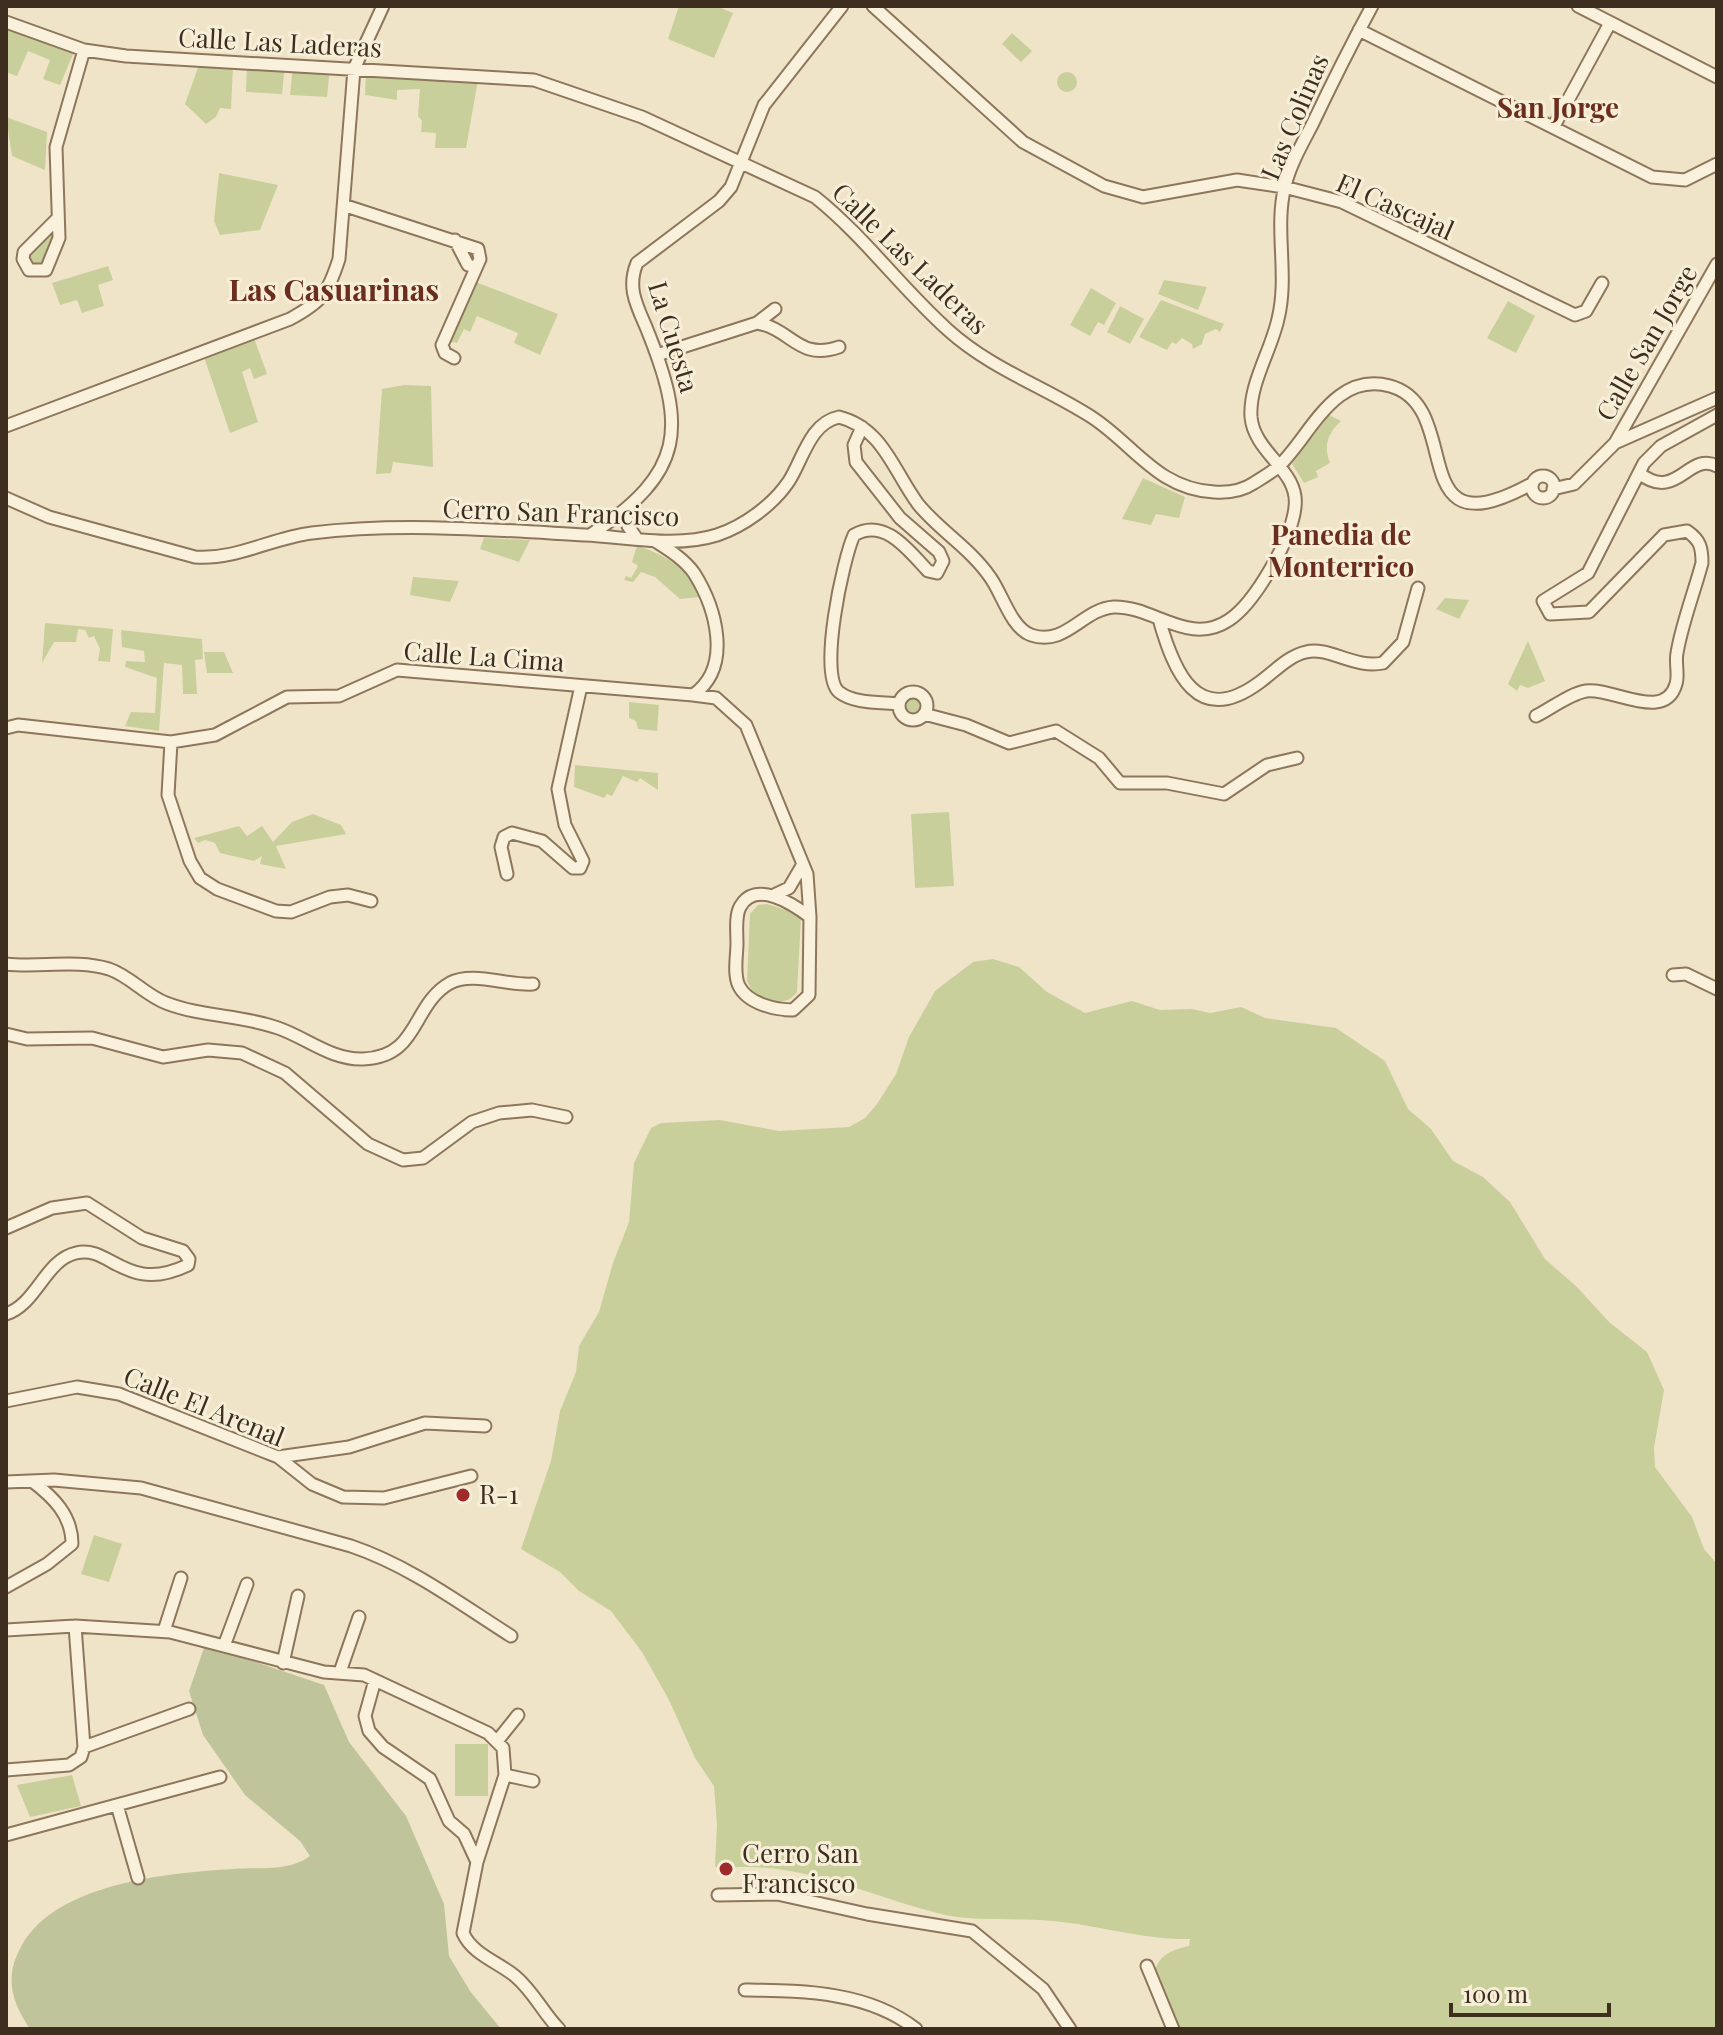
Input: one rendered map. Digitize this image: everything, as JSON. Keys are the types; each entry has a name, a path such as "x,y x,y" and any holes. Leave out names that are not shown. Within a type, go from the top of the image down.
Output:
{"street":[{"path":"6,426 290,319 318,304 331,286 339,259 346,206 354,69 383,6"},
{"name":"La Cuesta","path":"589,535 626,511 655,480 672,438 670,390 631,289 637,263 719,201 731,187 764,105 842,6"},
{"name":"El Cascajal","path":"873,6 1023,142 1104,186 1143,197 1237,180 1284,187 1342,202 1575,315 1586,311 1602,283"},
{"name":"Las Colinas","path":"1159,619 1197,630 1214,628 1241,611 1269,571 1293,520 1296,502 1292,484 1256,437 1251,419 1252,399 1278,319 1283,291 1284,187 1372,6"},
{"path":"1578,6 1597,10 1610,23 1717,77"},
{"name":"Calle Las Laderas","path":"6,22 84,50 126,56 534,80 642,117 815,197 840,216 947,330 1004,371 1095,420 1171,483 1198,491 1230,493 1251,486 1279,466 1339,396 1356,388 1388,385 1402,391 1424,418 1451,494 1470,504 1513,494 1533,483"},
{"path":"1554,126 1610,23"},
{"path":"1359,30 1652,177 1685,180 1717,164"},
{"path":"57,219 56,147 84,50"},
{"path":"346,206 478,249 480,259 442,345 445,353 454,358"},
{"name":"Calle San Jorge","path":"1615,443 1717,264"},
{"path":"657,355 757,323 775,309"},
{"path":"757,323 766,324 809,351 839,347"},
{"path":"1553,489 1546,476 1533,483 1536,496 1547,497 1553,489 1574,484 1615,443 1717,398"},
{"path":"1536,716 1586,691 1616,694 1648,703 1661,701 1671,694 1677,683 1677,654 1702,563 1698,539 1687,531 1664,535 1589,612 1557,616 1544,608 1547,595 1577,583 1588,573 1639,473 1661,446 1717,415"},
{"name":"Cerro San Francisco","path":"6,498 49,517 195,557 218,559 278,540 343,531 493,530 654,541 697,539 734,528 780,492 819,427 839,417 862,427"},
{"path":"899,704 845,696 836,691 830,673 836,611 854,535 863,530 886,533 928,571 937,573 942,569 939,552 900,518 856,462 854,445 862,427 893,462 919,505 967,548 989,575 1017,624 1027,634 1042,638 1059,635 1094,613 1113,607 1159,619 1170,657 1186,685 1200,695 1228,698 1245,692 1295,655 1309,650 1356,664 1383,663 1403,642 1418,588"},
{"path":"1639,473 1652,484 1662,485 1703,464 1717,466"},
{"name":"Calle Las Laderas","path":"1513,494 1536,496"},
{"path":"626,511 628,526 637,539"},
{"path":"654,541 678,556 693,572 713,617 717,641 712,675 693,695"},
{"name":"Calle La Cima","path":"12,726 171,742 215,735 287,697 339,696 397,670 716,698 746,725 803,864 810,917"},
{"path":"507,874 501,847 504,837 512,833 542,841 573,868 580,868 583,861 565,825 558,789 581,686"},
{"path":"907,694 920,694 927,706 924,714 917,719 908,719 901,713 899,704 907,694"},
{"path":"924,714 966,725 1009,743 1056,731 1067,735 1099,758 1112,777 1128,784 1167,783 1224,794 1267,765 1297,758"},
{"path":"6,715 12,726"},
{"path":"171,742 168,795 190,861 200,878 217,889 276,911 291,912 330,897 348,895 371,901"},
{"path":"772,896 789,888 803,864"},
{"path":"759,894 772,896 810,917 809,995 803,1004 793,1010 775,1010 746,995 739,986 736,972 738,909 746,899 759,894"},
{"path":"6,964 110,970 178,1008 279,1028 334,1055 356,1059 380,1057 401,1046 429,1003 451,982 480,978 501,984 533,984"},
{"path":"1673,975 1686,974 1717,989"},
{"path":"6,1034 27,1039 92,1038 163,1057 208,1050 242,1053 285,1073 368,1144 403,1160 423,1158 472,1122 499,1113 532,1110 566,1117"},
{"path":"6,1228 52,1208 87,1203 142,1238 183,1251 189,1259 188,1265 181,1269 141,1275 119,1269 89,1252 73,1253 59,1262 20,1308 6,1314"},
{"name":"Calle El Arenal","path":"6,1401 58,1388 95,1388 278,1457 327,1493 360,1500 384,1498 471,1476"},
{"path":"278,1457 349,1447 425,1423 485,1426"},
{"path":"6,1587 47,1564 72,1544 63,1510 53,1496 32,1481"},
{"path":"6,1482 141,1488 351,1546 403,1569 511,1636"},
{"path":"164,1631 181,1578"},
{"path":"224,1646 247,1584"},
{"path":"283,1663 298,1596"},
{"path":"340,1672 359,1617"},
{"path":"6,1770 69,1765 81,1757 84,1747 75,1626"},
{"path":"6,1630 75,1626 164,1631 283,1663 375,1680 457,1715 498,1740 503,1748 505,1775 477,1862 464,1922 468,1943 515,1976 538,1999 559,2029"},
{"path":"375,1680 365,1716 369,1731 383,1747 430,1779 449,1821 464,1834 477,1862"},
{"path":"84,1747 189,1709"},
{"path":"498,1740 518,1715"},
{"path":"505,1775 533,1781"},
{"path":"6,1835 220,1777"},
{"path":"117,1805 138,1878"},
{"path":"718,1895 777,1894 867,1914 972,1931 1043,1989 1070,2029"},
{"path":"1147,1966 1173,2029"},
{"path":"745,1990 795,1991 851,1999 894,2014 916,2029"}],"green space":[{"path":"679,6 716,6 733,13 714,58 668,39"},
{"path":"6,27 74,52 60,85 43,79 50,60 28,51 17,76 6,72"},
{"path":"1012,33 1032,51 1021,62 1002,44"},
{"path":"247,63 285,65 282,94 246,92"},
{"path":"199,65 233,67 231,109 220,108 216,117 206,124 185,104"},
{"path":"293,65 330,68 327,97 290,95"},
{"path":"1067,72 1074,75 1077,82 1074,89 1067,92 1060,89 1057,82 1060,75"},
{"path":"366,74 478,80 466,148 435,148 436,133 421,132 422,121 418,116 420,89 397,90 397,100 365,95"},
{"path":"6,117 47,132 45,170 12,156"},
{"path":"219,173 278,185 260,230 220,235 214,221"},
{"path":"57,219 50,264 33,272 24,252"},
{"path":"108,266 113,280 98,285 104,306 82,313 77,300 60,305 52,283"},
{"path":"1164,280 1207,287 1198,310 1158,294"},
{"path":"473,281 558,314 540,355 514,343 518,333 477,316 470,332 464,329 457,343 452,342 450,336"},
{"path":"1091,288 1116,303 1104,325 1098,322 1090,336 1070,325"},
{"path":"1161,300 1224,324 1220,332 1216,329 1205,334 1202,344 1193,349 1192,344 1182,338 1176,344 1172,342 1167,350 1139,337"},
{"path":"1508,301 1535,316 1516,353 1487,338"},
{"path":"1120,306 1144,319 1130,344 1107,332"},
{"path":"254,338 267,374 254,379 250,368 242,372 258,422 230,433 204,357"},
{"path":"404,385 431,386 433,467 393,462 391,473 376,474 382,389"},
{"path":"1329,415 1341,421 1328,440 1330,463 1316,471 1318,477 1304,483 1292,464"},
{"path":"1143,478 1185,497 1179,518 1156,514 1151,525 1122,519"},
{"path":"484,538 530,540 519,562 480,549"},
{"path":"637,546 675,564 689,578 700,597 680,599 655,577 641,572 633,582 624,580 626,576 631,578 638,566 632,562"},
{"path":"413,577 459,581 450,602 410,595"},
{"path":"1445,598 1469,600 1459,619 1436,609"},
{"path":"45,623 113,629 110,662 98,661 100,649 94,636 89,638 85,630 78,629 76,642 54,642 42,663"},
{"path":"121,630 202,639 203,659 195,660 197,694 183,694 182,665 164,663 159,731 125,726 131,712 155,713 157,678 125,667 126,661 145,662 144,651 122,647"},
{"path":"1528,641 1545,681 1528,688 1520,685 1517,691 1508,684"},
{"path":"204,652 224,652 233,673 207,673"},
{"path":"913,692 923,696 927,706 923,716 913,720 903,716 899,706 903,696"},
{"path":"629,702 659,705 657,731 638,729 636,721 629,718"},
{"path":"575,765 658,773 658,790 640,778 637,782 623,776 612,796 607,794 604,798 574,787"},
{"path":"949,812 954,886 915,888 911,814"},
{"path":"313,814 341,825 346,834 276,846 286,869 260,864 262,856 254,861 220,853 215,843 205,840 198,843 194,838 239,826 247,836 262,826 273,842 292,822"},
{"path":"767,904 796,913 801,918 797,992 783,1001 754,995 747,981 750,914 758,905"},
{"path":"993,959 1019,967 1047,992 1085,1013 1132,1001 1160,1010 1192,1009 1210,1013 1241,1007 1265,1018 1336,1028 1385,1061 1408,1109 1431,1129 1453,1161 1483,1177 1510,1202 1545,1259 1577,1287 1609,1322 1647,1352 1664,1390 1654,1448 1655,1467 1692,1517 1704,1549 1717,1564 1717,2029 1170,2029 1156,1989 1156,1967 1172,1951 1189,1946 1190,1939 1155,1937 1052,1921 951,1916 802,1873 746,1867 718,1869 715,1866 717,1825 714,1786 695,1758 669,1700 642,1652 611,1611 579,1591 560,1572 521,1549 551,1461 560,1411 576,1372 579,1346 599,1312 629,1222 634,1163 651,1128 661,1123 720,1120 779,1131 849,1127 865,1118 896,1074 909,1037 935,991 973,962"},
{"path":"94,1535 122,1544 109,1582 81,1574"},
{"path":"205,1645 324,1685 349,1742 406,1816 444,1904 449,1956 470,1991 501,2029 30,2029 14,1998 13,1967 22,1945 38,1924 61,1908 87,1895 147,1878 283,1867 310,1856 300,1841 245,1795 203,1735 189,1691"},
{"path":"455,1744 488,1744 488,1796 455,1796"},
{"path":"72,1775 81,1806 30,1817 17,1785"}],"place":[{"name":"R-1","path":"463,1495"},
{"name":"Cerro San Francisco","path":"726,1869"}],"district":[{"name":"San Jorge","path":"1558,108"},
{"name":"Las Casuarinas","path":"334,291"},
{"name":"Panedia de Monterrico","path":"1341,551"}]}
